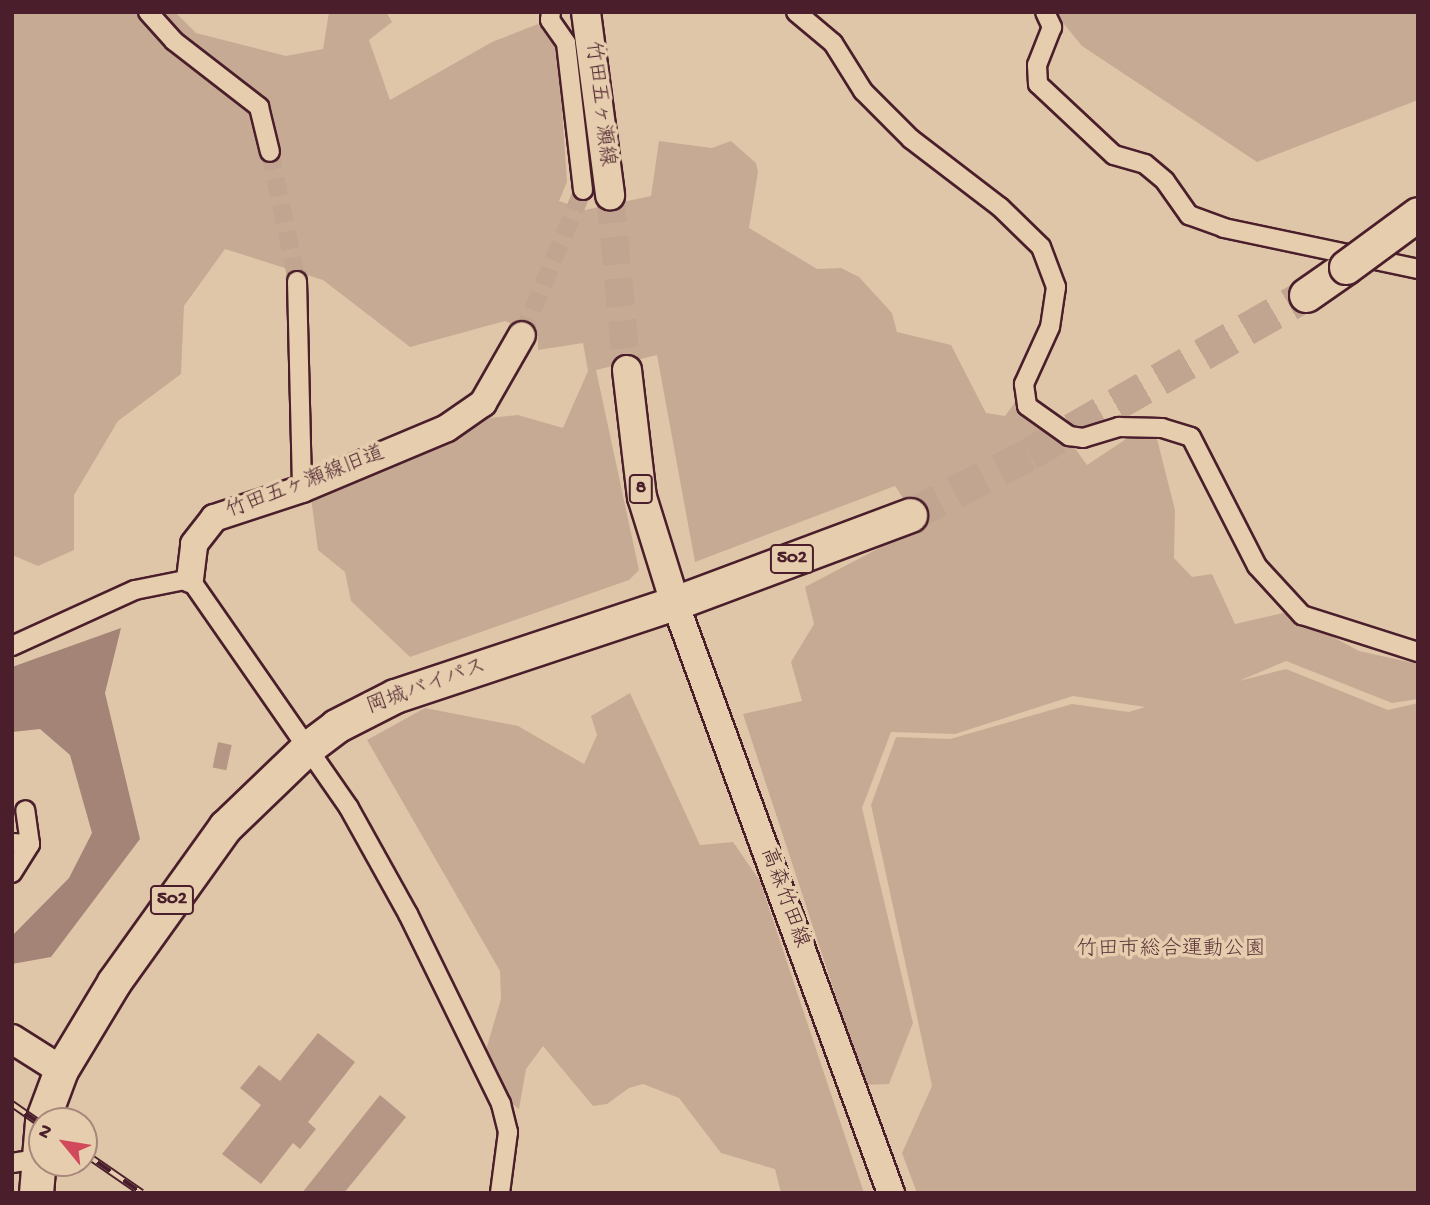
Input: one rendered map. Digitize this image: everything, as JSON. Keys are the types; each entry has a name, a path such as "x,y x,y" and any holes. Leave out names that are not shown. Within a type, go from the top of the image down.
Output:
{"highway":[{"path":"1306,295 1418,214"},
{"name":"岡城バイパス","path":"47,1107 61,1070 144,938 225,827 306,749 361,710 675,603 910,515"},
{"name":"岡城バイパス","path":"24,1161 36,1193"}],"main road":[{"name":"竹田五ヶ瀬線","path":"586,12 597,192"},
{"name":"竹田五ヶ瀬線旧道","path":"190,579 194,544 215,518 302,489 447,428 483,403 522,335"},
{"name":"8","path":"627,370 642,497 675,603"},
{"name":"高森竹田線","path":"675,603 891,1193"},
{"path":"12,1039 61,1070"}],"street":[{"path":"148,12 174,41 259,107 270,152"},
{"path":"551,12 550,20 566,43 597,192"},
{"path":"796,12 833,43 863,91 911,139 1000,207 1041,247 1056,287 1050,327 1024,384 1027,406 1069,436 1083,438 1119,427 1162,428 1191,437 1257,566 1302,615 1418,652"},
{"path":"1045,12 1052,27 1037,65 1038,84 1114,155 1145,164 1166,181 1189,215 1224,228 1418,270"},
{"path":"297,281 302,489"},
{"path":"12,646 135,590 190,579 256,669 306,749 349,808 408,914 501,1104 508,1132 500,1193"},
{"path":"12,873 21,844 25,810"}],"green space":[{"name":"竹田市総合運動公園","path":"12,12 175,12 196,33 286,56 323,49 329,12 386,12 392,22 369,40 390,100 492,42 538,24 558,52 567,182 559,201 585,210 651,196 659,141 712,148 731,141 756,163 758,172 749,228 817,269 841,268 859,277 892,313 897,332 951,345 986,413 1005,416 1021,394 1063,432 1087,465 1135,433 1156,435 1175,510 1174,558 1192,577 1212,574 1235,624 1287,612 1359,651 1418,664 1418,699 1392,703 1286,661 1239,681 1286,669 1388,710 1418,703 1418,1193 917,1193 902,1153 932,1086 871,805 896,737 950,739 1072,704 1129,712 1145,707 1073,696 955,734 891,732 862,808 913,1023 889,1084 865,1085 743,714 802,701 791,662 814,624 805,587 921,526 895,486 695,562 657,355 596,370 639,570 629,580 410,657 351,601 345,572 318,550 311,498 481,419 518,415 563,428 588,371 583,343 538,350 538,335 505,321 410,347 323,280 225,249 184,306 181,374 118,421 74,495 74,550 38,566 12,555"},
{"path":"1054,12 1418,12 1418,100 1257,162 1082,46"},
{"path":"630,693 700,845 733,842 760,881 864,1193 781,1193 775,1169 721,1153 679,1098 643,1084 629,1088 607,1104 593,1106 543,1046 526,1069 519,1109 508,1101 488,1063 486,1050 501,999 500,971 367,740 425,708 518,726 584,764 597,735 591,716"}],"shaded area":[{"path":"121,628 105,693 140,839 51,957 12,964 12,936 69,878 92,833 70,755 40,729 12,732 12,667"}],"building":[{"path":"218,742 232,745 226,770 213,767"},
{"path":"318,1033 355,1062 308,1122 316,1129 300,1149 293,1143 261,1184 222,1154 261,1105 240,1088 259,1065 280,1081"},
{"path":"380,1095 406,1117 344,1193 302,1193"}],"tunnel":[{"path":"270,152 297,281"},
{"path":"522,335 583,190"},
{"path":"610,195 627,370"},
{"path":"910,515 1029,454 1306,295"}],"railway":[{"path":"12,1104 28,1115"},
{"path":"98,1163 142,1193"}]}
